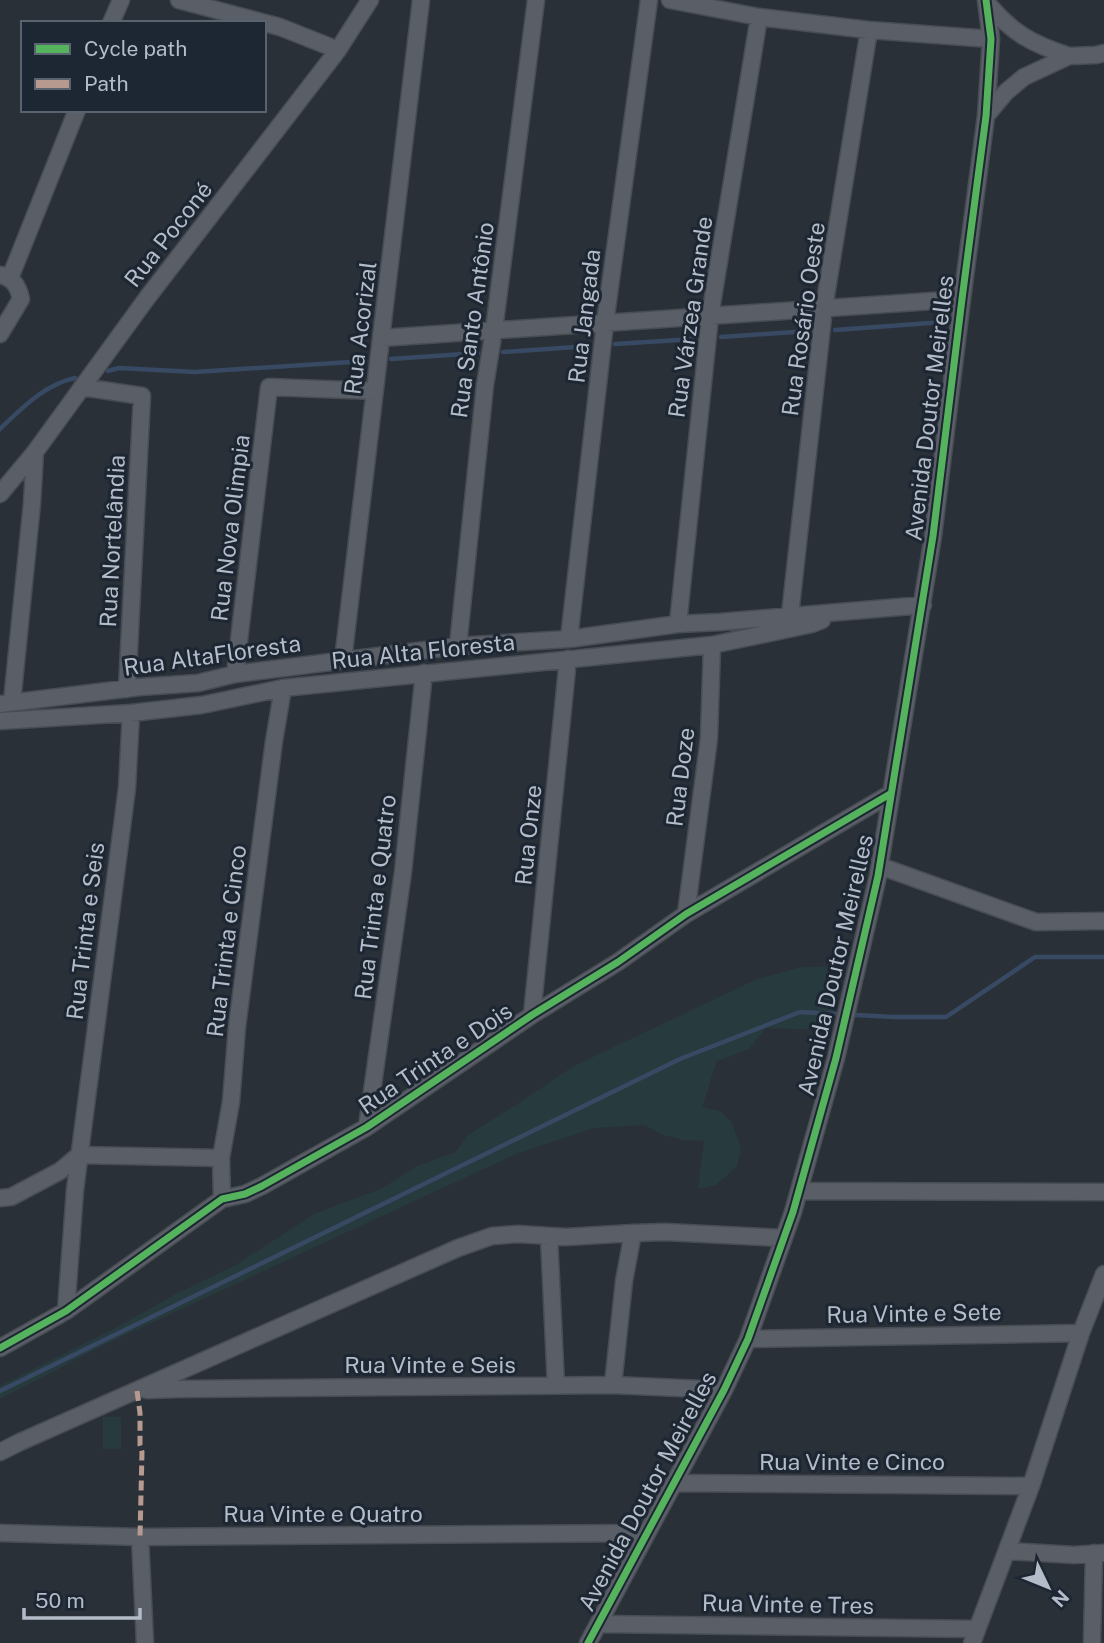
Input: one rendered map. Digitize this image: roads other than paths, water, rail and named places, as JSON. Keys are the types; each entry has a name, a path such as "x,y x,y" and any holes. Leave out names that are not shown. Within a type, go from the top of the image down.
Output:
{"street":[{"path":"112,21 121,0"},
{"path":"178,0 257,21"},
{"name":"Rua Poconé","path":"0,494 36,452 147,298 338,50 370,0"},
{"name":"Rua Acorizal","path":"343,660 421,0"},
{"name":"Rua Santo Antônio","path":"457,646 485,385 536,0"},
{"name":"Rua Jangada","path":"569,639 605,323 649,0"},
{"path":"670,0 759,16 869,30 992,39"},
{"path":"987,2 1000,18 1021,36 1069,56"},
{"name":"Avenida Doutor Meirelles","path":"588,1643 724,1390 748,1339 799,1191 836,1058 880,866 923,605 986,116 992,39 987,2"},
{"name":"Rua Várzea Grande","path":"678,624 710,316 759,16"},
{"path":"266,23 338,50"},
{"name":"Rua Rosário Oeste","path":"790,615 824,308 869,30"},
{"path":"986,116 1006,92 1024,77 1069,56 1104,53"},
{"path":"0,334 20,299 18,286 5,277 76,112"},
{"path":"381,338 962,299"},
{"name":"Rua Nortelândia","path":"82,387 142,396 127,689"},
{"name":"Rua Nova Olimpia","path":"235,674 269,387 375,391"},
{"path":"6,703 33,503 36,452"},
{"path":"847,611 923,605"},
{"name":"Rua AltaFloresta","path":"6,703 198,683 235,674 457,646 569,639 678,624 847,611"},
{"name":"Rua Alta Floresta","path":"0,720 131,713 202,705 283,688 712,645 811,624 847,611"},
{"name":"Rua Doze","path":"686,914 709,738 712,645"},
{"name":"Rua Onze","path":"532,1016 568,659"},
{"name":"Rua Trinta e Quatro","path":"367,1127 403,873 424,673"},
{"path":"198,683 202,705"},
{"name":"Rua Trinta e Cinco","path":"222,1199 222,1158 237,1027 283,688"},
{"name":"Rua Trinta e Seis","path":"79,1155 127,789 131,713"},
{"name":"Rua Trinta e Dois","path":"0,1348 66,1311 222,1199 245,1194 262,1186 367,1127 532,1016 618,962 686,914 890,794"},
{"path":"880,866 1036,922 1104,920"},
{"path":"0,1198 11,1197 60,1171 79,1155 222,1158"},
{"path":"66,1311 79,1155"},
{"path":"799,1191 1104,1192"},
{"path":"0,1452 458,1248 492,1236 518,1234 566,1237 666,1232 783,1238"},
{"path":"613,1385 632,1233"},
{"path":"549,1237 556,1386"},
{"path":"974,1636 1031,1486 1081,1333 1104,1274"},
{"name":"Rua Vinte e Sete","path":"748,1339 1081,1333"},
{"name":"Rua Vinte e Seis","path":"137,1391 194,1388 613,1385 724,1390"},
{"name":"Rua Vinte e Cinco","path":"674,1482 1031,1486"},
{"name":"Rua Vinte e Quatro","path":"0,1533 140,1537 647,1533"},
{"path":"140,1537 145,1643"},
{"path":"1007,1551 1074,1555 1099,1553 1093,1643"},
{"name":"Rua Vinte e Tres","path":"598,1624 974,1636"}],"waterway":[{"path":"835,330 944,322"},
{"path":"721,337 809,331"},
{"path":"615,344 695,339"},
{"path":"503,352 590,346"},
{"path":"391,359 478,353"},
{"path":"108,371 119,368 195,372 366,361"},
{"path":"0,429 44,392 75,378"},
{"path":"0,1391 680,1059 800,1012 946,1017 1035,957 1104,957"}]}
